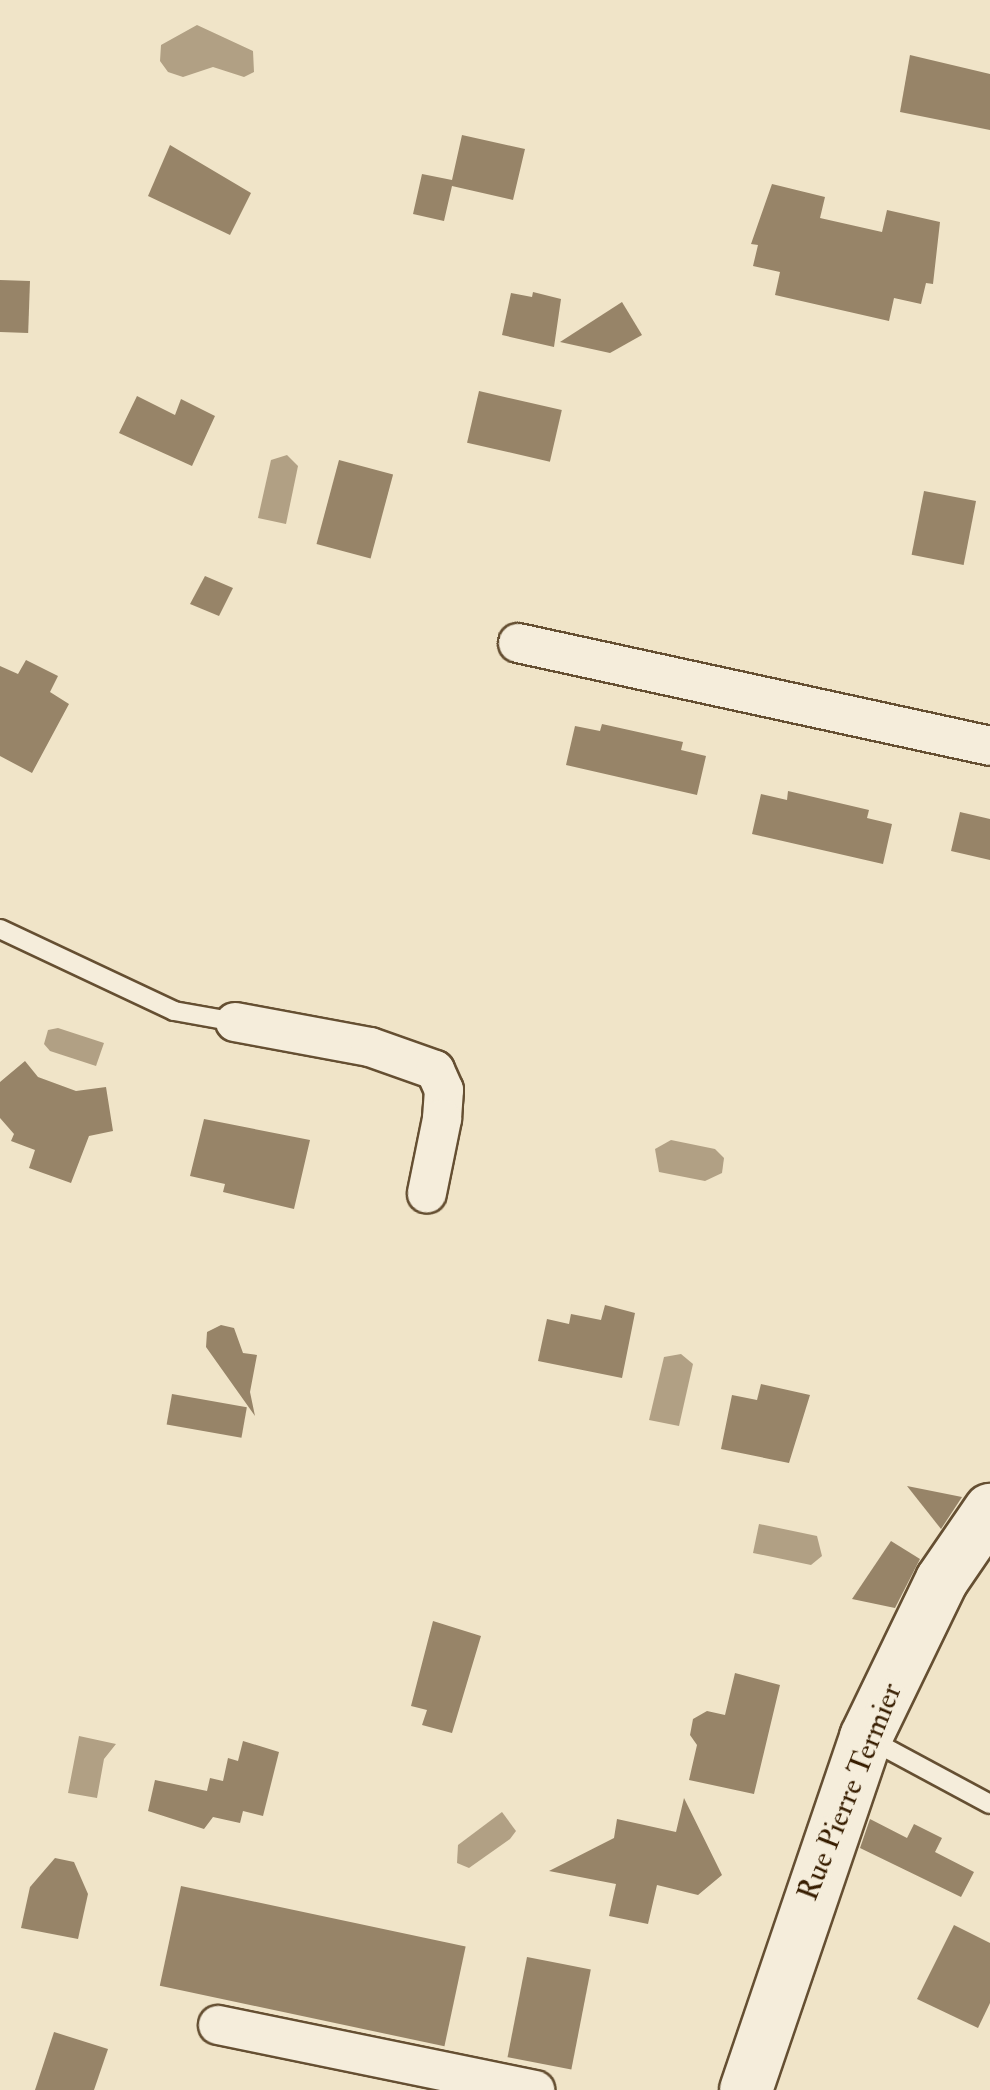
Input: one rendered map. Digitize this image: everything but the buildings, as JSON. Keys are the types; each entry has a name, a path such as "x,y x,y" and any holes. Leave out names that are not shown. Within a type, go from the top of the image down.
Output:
{"street":[{"path":"518,643 990,746"},
{"path":"235,1022 370,1047 435,1070 444,1090 427,1193"},
{"name":"Rue Pierre Termier","path":"746,2090 866,1737 942,1580 990,1510"},
{"path":"218,2025 535,2090"}],"lane":[{"path":"0,930 174,1011 235,1022"},
{"path":"866,1737 990,1804"}],"shaded area":[{"path":"197,25 253,51 254,72 244,77 213,67 183,77 168,72 160,61 161,45"},
{"path":"287,455 298,466 286,524 258,518 271,460"},
{"path":"58,1028 104,1043 96,1066 50,1051 44,1044 48,1030"},
{"path":"671,1140 715,1149 724,1158 722,1173 705,1181 659,1172 655,1149"},
{"path":"681,1354 693,1364 679,1426 649,1420 664,1357"},
{"path":"759,1524 817,1536 822,1556 811,1565 753,1553"},
{"path":"79,1736 116,1744 104,1759 97,1798 68,1793"},
{"path":"502,1812 516,1831 510,1839 469,1868 457,1863 458,1845"}]}
